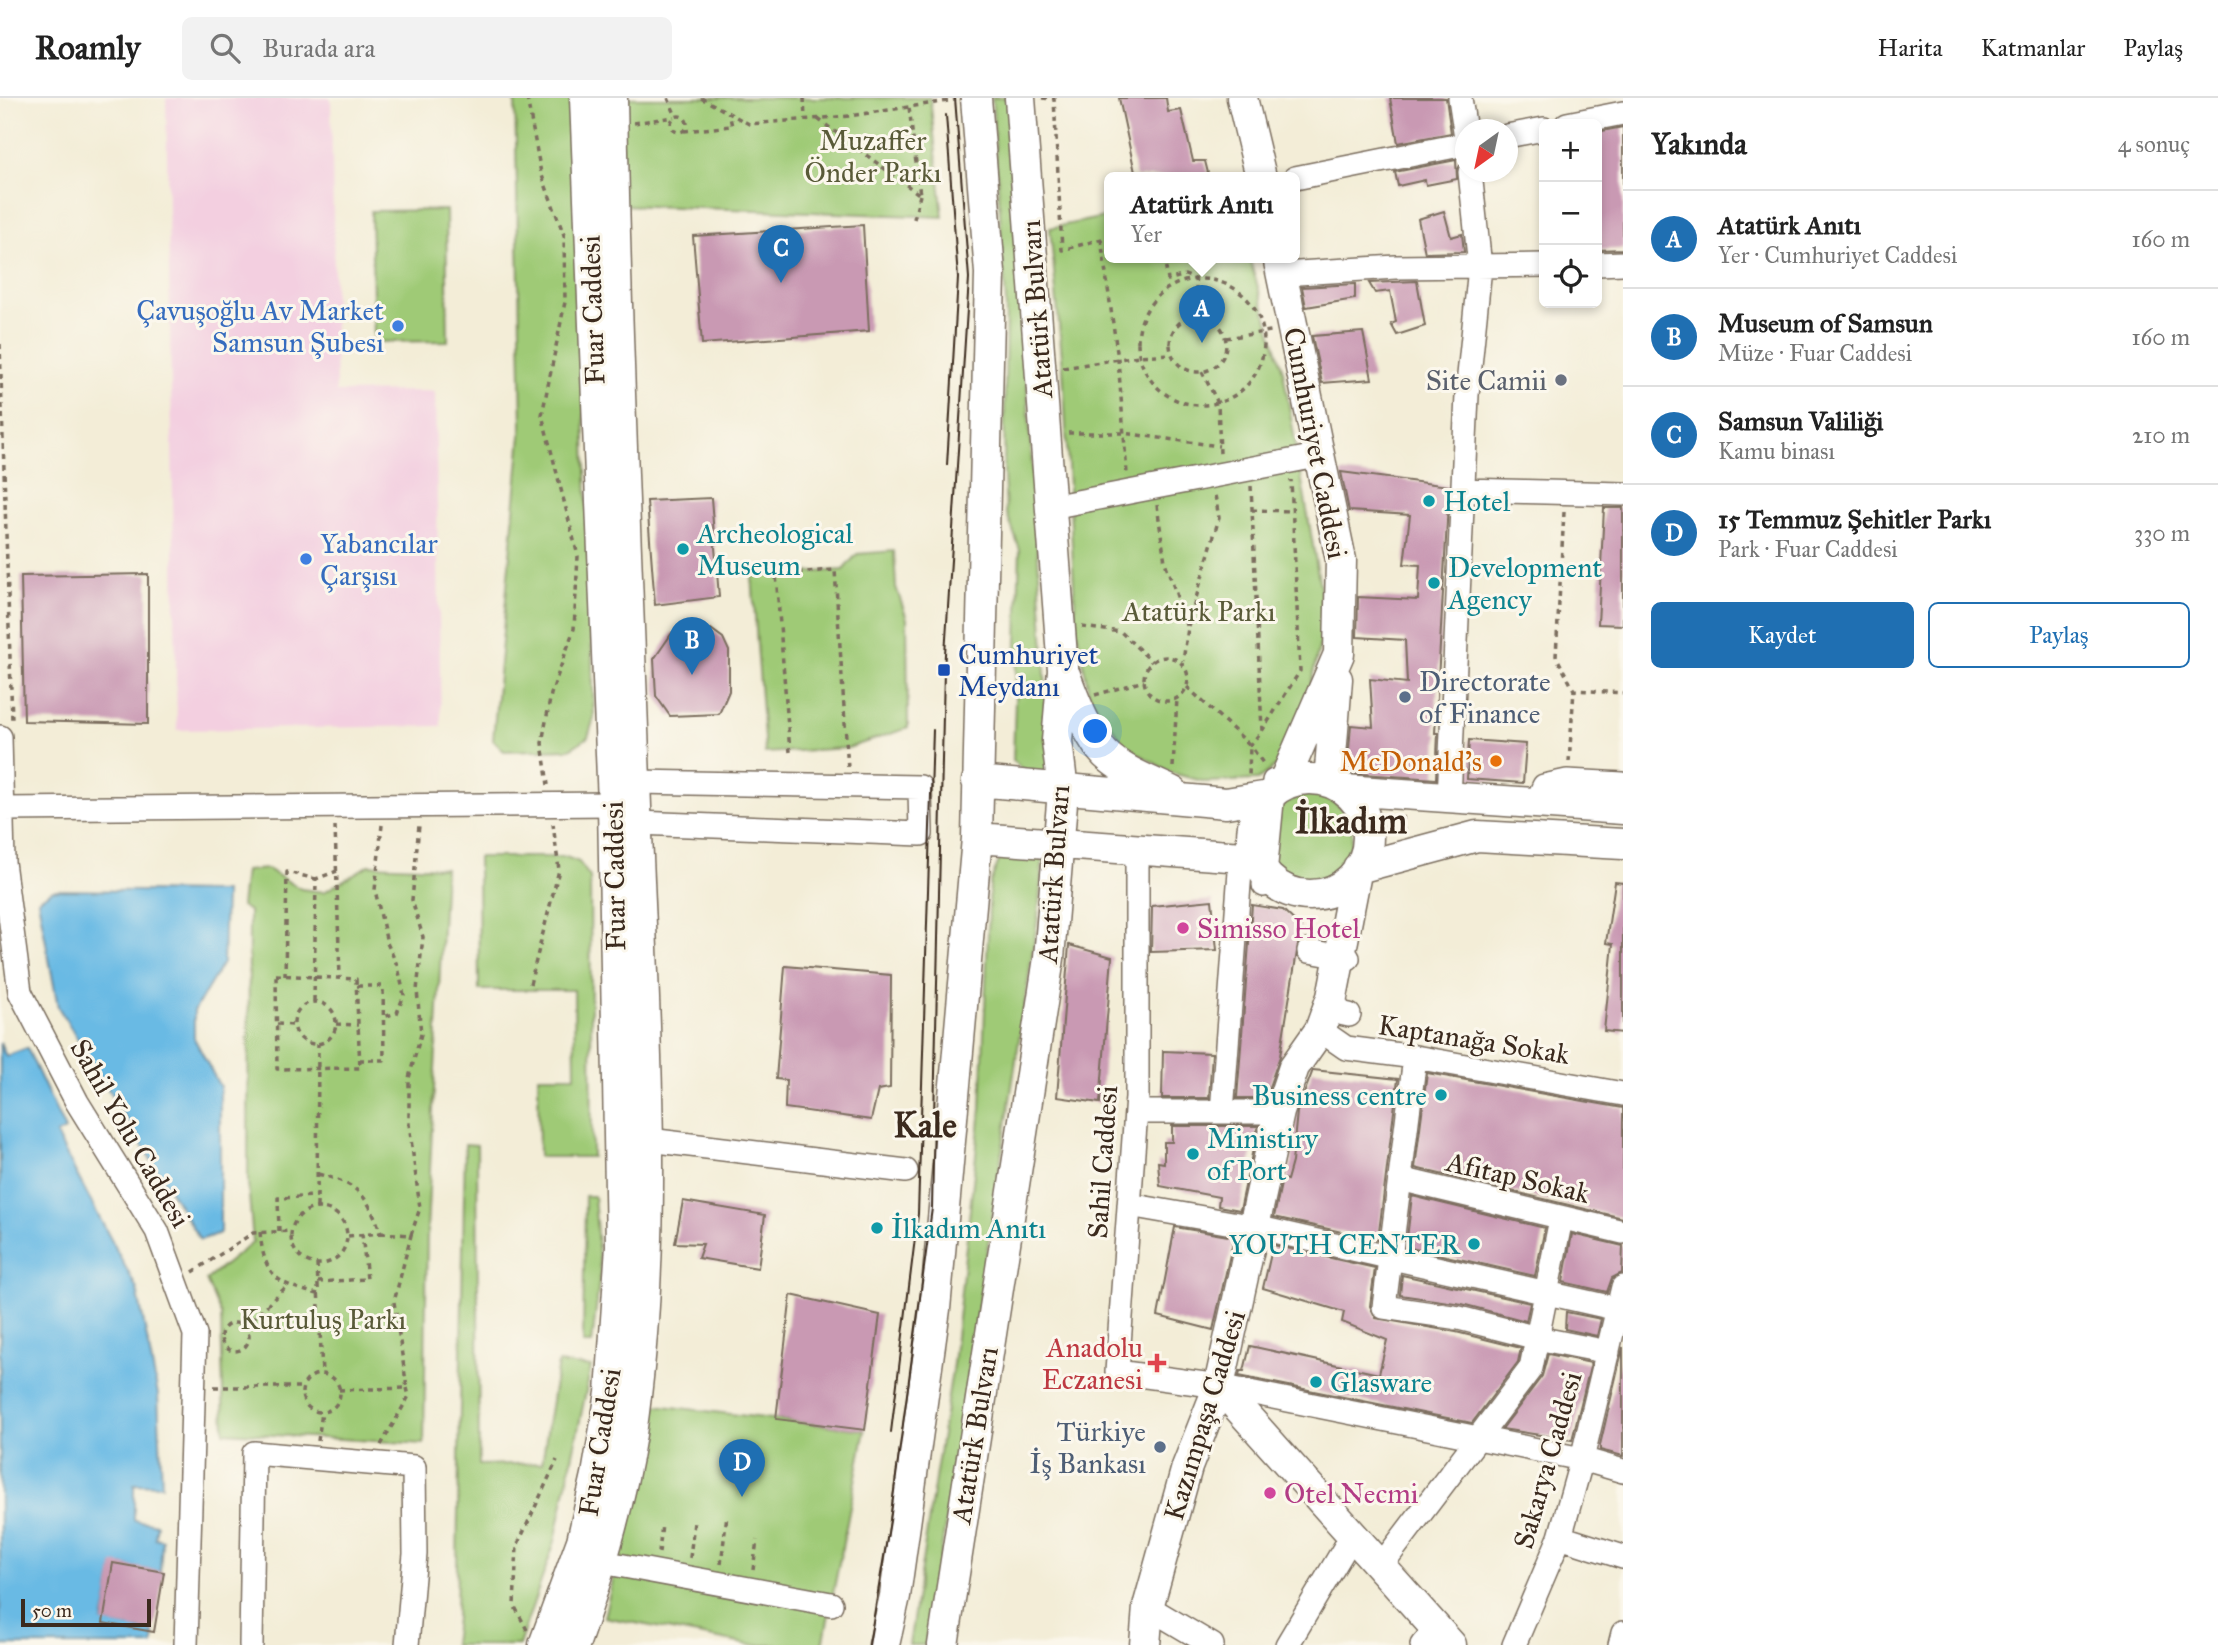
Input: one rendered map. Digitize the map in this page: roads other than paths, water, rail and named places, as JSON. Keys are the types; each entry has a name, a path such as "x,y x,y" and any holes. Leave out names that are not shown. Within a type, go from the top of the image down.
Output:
{"main road":[{"name":"Fuar Caddesi","path":"555,1642 582,1541 611,1393 621,1246 612,804 585,98"},
{"name":"Atatürk Bulvarı","path":"943,1645 1049,958 1063,791 1058,741 1063,670 1020,98"},
{"path":"1242,98 1260,172"},
{"name":"Atatürk Bulvarı","path":"884,1645 895,1596 935,1308 976,838 990,273 966,99"},
{"name":"Fuar Caddesi","path":"555,1642 602,1562 630,1437 647,1290 649,1140 616,320 612,112"},
{"name":"Cumhuriyet Caddesi","path":"1269,791 1339,654 1341,560 1322,454 1280,266"},
{"path":"1337,786 1339,654"},
{"path":"1063,670 1075,701 1104,753 1138,776 1180,795"},
{"path":"976,781 1063,791 1180,795 1226,803 1313,779 1337,786 1449,799 1623,809"},
{"path":"1337,786 1357,803 1366,820 1368,839 1350,877"},
{"path":"1257,869 1253,825 1269,791"},
{"path":"976,838 1060,843 1257,869 1281,887 1298,893 1317,894 1350,877 1477,835 1623,844"},
{"name":"Kazımpaşa Caddesi","path":"1320,1030 1317,989 1330,955 1350,877"},
{"name":"Kazımpaşa Caddesi","path":"1145,1645 1148,1607 1187,1467 1219,1386 1279,1112 1294,1067 1340,1006 1330,955"},
{"path":"1219,1386 1380,1567 1436,1640"}],"street":[{"path":"1460,98 1463,119"},
{"path":"1593,114 1623,113"},
{"path":"1518,134 1539,130"},
{"path":"1300,177 1455,147"},
{"path":"1449,799 1467,395 1480,267 1472,182"},
{"path":"1602,264 1623,263"},
{"path":"1280,266 1539,265"},
{"path":"1051,507 1322,454"},
{"path":"1464,490 1623,494"},
{"name":"Sahil Yolu Caddesi","path":"6,730 3,862 20,992 77,1102 157,1231 195,1334 186,1645"},
{"path":"1536,804 1544,786 1567,781 1623,784"},
{"path":"636,782 850,788 920,787 921,834 637,823"},
{"path":"4,809 612,804"},
{"name":"Sahil Caddesi","path":"1137,852 1136,1112 1116,1372 1219,1386"},
{"path":"1222,1112 1257,869"},
{"name":"Kaptanağa Sokak","path":"1320,1030 1346,1048 1415,1057 1623,1094"},
{"path":"1415,1057 1384,1307 1460,1318 1537,1338 1608,1352"},
{"path":"1136,1112 1279,1112"},
{"path":"649,1140 906,1171"},
{"name":"Afitap Sokak","path":"1400,1179 1623,1232"},
{"path":"1129,1205 1255,1227 1546,1295 1620,1298"},
{"path":"1380,1567 1531,1368 1561,1219"},
{"name":"Sakarya Caddesi","path":"1514,1645 1560,1537 1582,1460 1620,1298"},
{"path":"1219,1386 1478,1438 1623,1471"},
{"path":"251,1645 254,1453 414,1467 415,1554 407,1645"},
{"path":"1287,1645 1352,1536"},
{"path":"1560,1537 1623,1557"},
{"path":"602,1562 831,1604"},
{"path":"1148,1607 1212,1645"},
{"path":"1620,1645 1623,1633"}],"water":[{"path":"53,890 225,892 223,963 194,1011 194,1038 220,1087 220,1233 200,1240 58,1007 38,900"},
{"path":"0,1043 6,1056 27,1048 65,1130 56,1135 137,1289 158,1394 162,1485 134,1484 134,1520 157,1524 155,1538 162,1540 160,1572 114,1564 103,1622 154,1632 153,1645 0,1645"}],"tram line":[{"path":"869,1645 890,1521 932,1208 944,670 969,278 955,98"},
{"path":"946,115 958,278 947,465"},
{"path":"891,1432 918,1214 933,730"}],"place":[{"name":"Samsun Valiliği","path":"781,283"},
{"name":"Çavuşoğlu Av Market Samsun Şubesi","path":"398,326"},
{"name":"Atatürk Anıtı","path":"1202,343"},
{"name":"Site Camii","path":"1561,380"},
{"name":"Hotel","path":"1429,501"},
{"name":"Archeological Museum","path":"683,549"},
{"name":"Yabancılar Çarşısı","path":"306,559"},
{"name":"Development Agency","path":"1434,583"},
{"name":"Cumhuriyet Meydanı","path":"944,670"},
{"name":"Museum of Samsun","path":"692,675"},
{"name":"Directorate of Finance","path":"1405,697"},
{"name":"McDonald's","path":"1496,761"},
{"name":"Simisso Hotel","path":"1183,928"},
{"name":"Business centre","path":"1441,1095"},
{"name":"Ministiry of Port","path":"1193,1154"},
{"name":"İlkadım Anıtı","path":"877,1228"},
{"name":"YOUTH CENTER","path":"1474,1244"},
{"name":"Anadolu Eczanesi","path":"1157,1363"},
{"name":"Glasware","path":"1316,1382"},
{"name":"Türkiye İş Bankası","path":"1160,1447"},
{"name":"Otel Necmi","path":"1270,1493"},
{"name":"15 Temmuz Şehitler Parkı","path":"742,1497"}],"district":[{"name":"İlkadım","path":"1351,821"},
{"name":"Kale","path":"925,1125"}],"park label":[{"name":"Muzaffer Önder Parkı","path":"873,156"},
{"name":"Atatürk Parkı","path":"1199,611"},
{"name":"Kurtuluş Parkı","path":"323,1319"}]}
